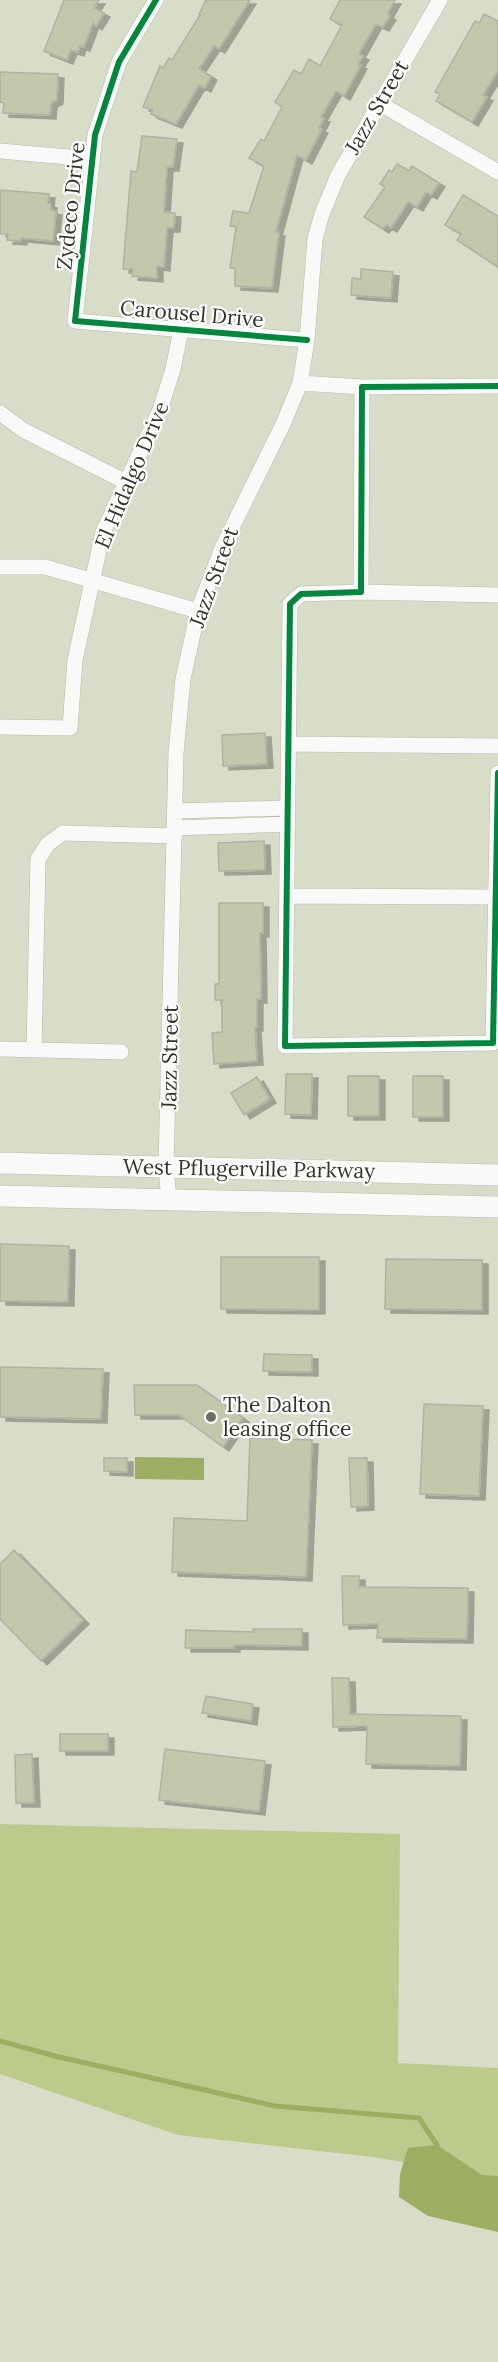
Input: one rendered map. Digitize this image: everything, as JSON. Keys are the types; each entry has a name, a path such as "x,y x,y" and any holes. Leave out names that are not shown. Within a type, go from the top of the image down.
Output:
{"main road":[{"name":"West Pflugerville Parkway","path":"0,1163 498,1175"},
{"name":"West Pflugerville Parkway","path":"0,1196 498,1207"}],"street":[{"name":"Zydeco Drive","path":"75,321 91,159 103,104 119,62 156,0"},
{"name":"Jazz Street","path":"170,1200 166,1167 176,753 183,679 198,611 222,546 284,422 300,383 315,239 322,214 338,175 440,0"},
{"path":"379,103 498,172"},
{"path":"0,151 91,159"},
{"name":"Carousel Drive","path":"75,321 306,340"},
{"name":"El Hidalgo Drive","path":"0,727 70,728 75,660 103,532 168,389 181,330"},
{"path":"300,383 362,387 498,386"},
{"path":"361,592 362,387"},
{"path":"0,413 22,430 126,482"},
{"path":"0,567 45,567 198,611"},
{"path":"498,595 361,592 301,594 290,604 285,1046 493,1043 498,773"},
{"path":"288,744 498,746"},
{"path":"175,811 288,808"},
{"path":"232,809 232,826"},
{"path":"34,1050 39,859 48,844 63,834 175,832 232,826 288,824"},
{"path":"287,896 495,897"},
{"path":"0,1050 121,1052"}],"shaded area":[{"path":"135,1457 204,1458 204,1480 135,1479"},
{"path":"0,1824 400,1834 398,2063 498,2068 498,2184 482,2175 373,2157 178,2135 0,2074"},
{"path":"437,2145 482,2175 498,2176 498,2232 428,2216 399,2197 400,2174 408,2148"}],"building":[{"path":"64,0 99,0 94,8 104,13 96,26 93,23 84,47 80,46 78,52 71,50 67,60 44,51"},
{"path":"206,0 250,0 219,49 214,46 199,69 211,76 205,88 199,85 176,124 151,114 153,110 143,107 160,66 163,68 169,58 172,60 200,15"},
{"path":"340,0 395,0 387,14 390,16 383,27 376,24 359,54 363,56 358,64 361,65 344,96 336,91 321,117 324,118 319,128 322,129 306,160 297,155 276,232 279,232 272,288 235,286 235,268 230,268 236,227 230,226 233,211 249,213 264,166 249,158 261,139 264,141 282,107 275,102 294,70 301,74 309,59 320,66 342,25 330,19"},
{"path":"484,14 498,21 498,71 483,95 487,97 472,122 436,101 440,94 435,92 475,21 479,23"},
{"path":"0,72 58,74 57,100 51,103 50,115 3,113 4,103 0,102"},
{"path":"142,136 177,139 173,167 167,167 164,212 175,213 174,228 167,228 164,267 157,266 157,278 132,276 133,269 123,269 131,171 137,172"},
{"path":"397,164 409,171 412,166 439,183 431,195 426,192 417,207 408,202 391,228 386,225 383,229 364,217 385,187 380,184 389,170 392,172"},
{"path":"0,190 49,194 48,203 51,204 51,210 56,211 53,241 21,238 21,241 7,240 8,234 0,232"},
{"path":"463,195 498,216 498,267 457,240 461,234 445,225"},
{"path":"361,269 393,272 391,298 351,295 352,278 361,279"},
{"path":"265,733 267,764 223,766 222,735"},
{"path":"264,841 265,870 219,871 218,843"},
{"path":"219,903 263,903 263,933 260,933 261,999 257,999 257,1027 255,1027 257,1061 214,1064 212,1033 222,1032 222,1000 215,1000 215,984 219,984"},
{"path":"286,1074 312,1074 311,1115 285,1114"},
{"path":"348,1076 379,1076 379,1116 348,1116"},
{"path":"413,1076 443,1076 443,1117 413,1117"},
{"path":"257,1077 270,1099 244,1115 231,1093"},
{"path":"0,1244 69,1246 68,1302 0,1301"},
{"path":"221,1257 319,1257 319,1310 221,1309"},
{"path":"386,1259 482,1260 482,1310 385,1309"},
{"path":"264,1354 312,1355 312,1372 263,1371"},
{"path":"0,1367 103,1369 101,1419 0,1417"},
{"name":"The Dalton leasing office","path":"134,1385 197,1385 243,1418 223,1447 179,1415 135,1415"},
{"path":"424,1404 483,1406 479,1496 420,1494"},
{"path":"250,1438 312,1440 306,1577 172,1572 174,1518 247,1521"},
{"path":"104,1458 127,1458 127,1472 104,1471"},
{"path":"349,1458 367,1458 368,1506 351,1507"},
{"path":"14,1550 83,1620 41,1661 0,1619 0,1564"},
{"path":"342,1576 359,1576 359,1587 468,1588 467,1639 377,1638 378,1624 343,1625"},
{"path":"253,1629 302,1629 302,1646 234,1645 234,1648 185,1648 186,1630 253,1632"},
{"path":"332,1678 349,1678 350,1714 461,1716 460,1766 366,1764 367,1726 333,1727"},
{"path":"206,1696 253,1704 251,1721 202,1713"},
{"path":"60,1734 108,1734 108,1751 60,1751"},
{"path":"165,1749 265,1761 259,1811 159,1800"},
{"path":"32,1754 34,1803 16,1803 15,1755"}],"waterway":[{"path":"0,2041 55,2056 275,2106 419,2118 437,2145 437,2149"}],"cycle path":[{"path":"156,0 119,62 95,135 75,321 307,340"},
{"path":"498,386 362,387 361,592 301,594 290,604 285,1046 493,1043 498,773"}],"place":[{"name":"The Dalton leasing office","path":"211,1417"}]}
